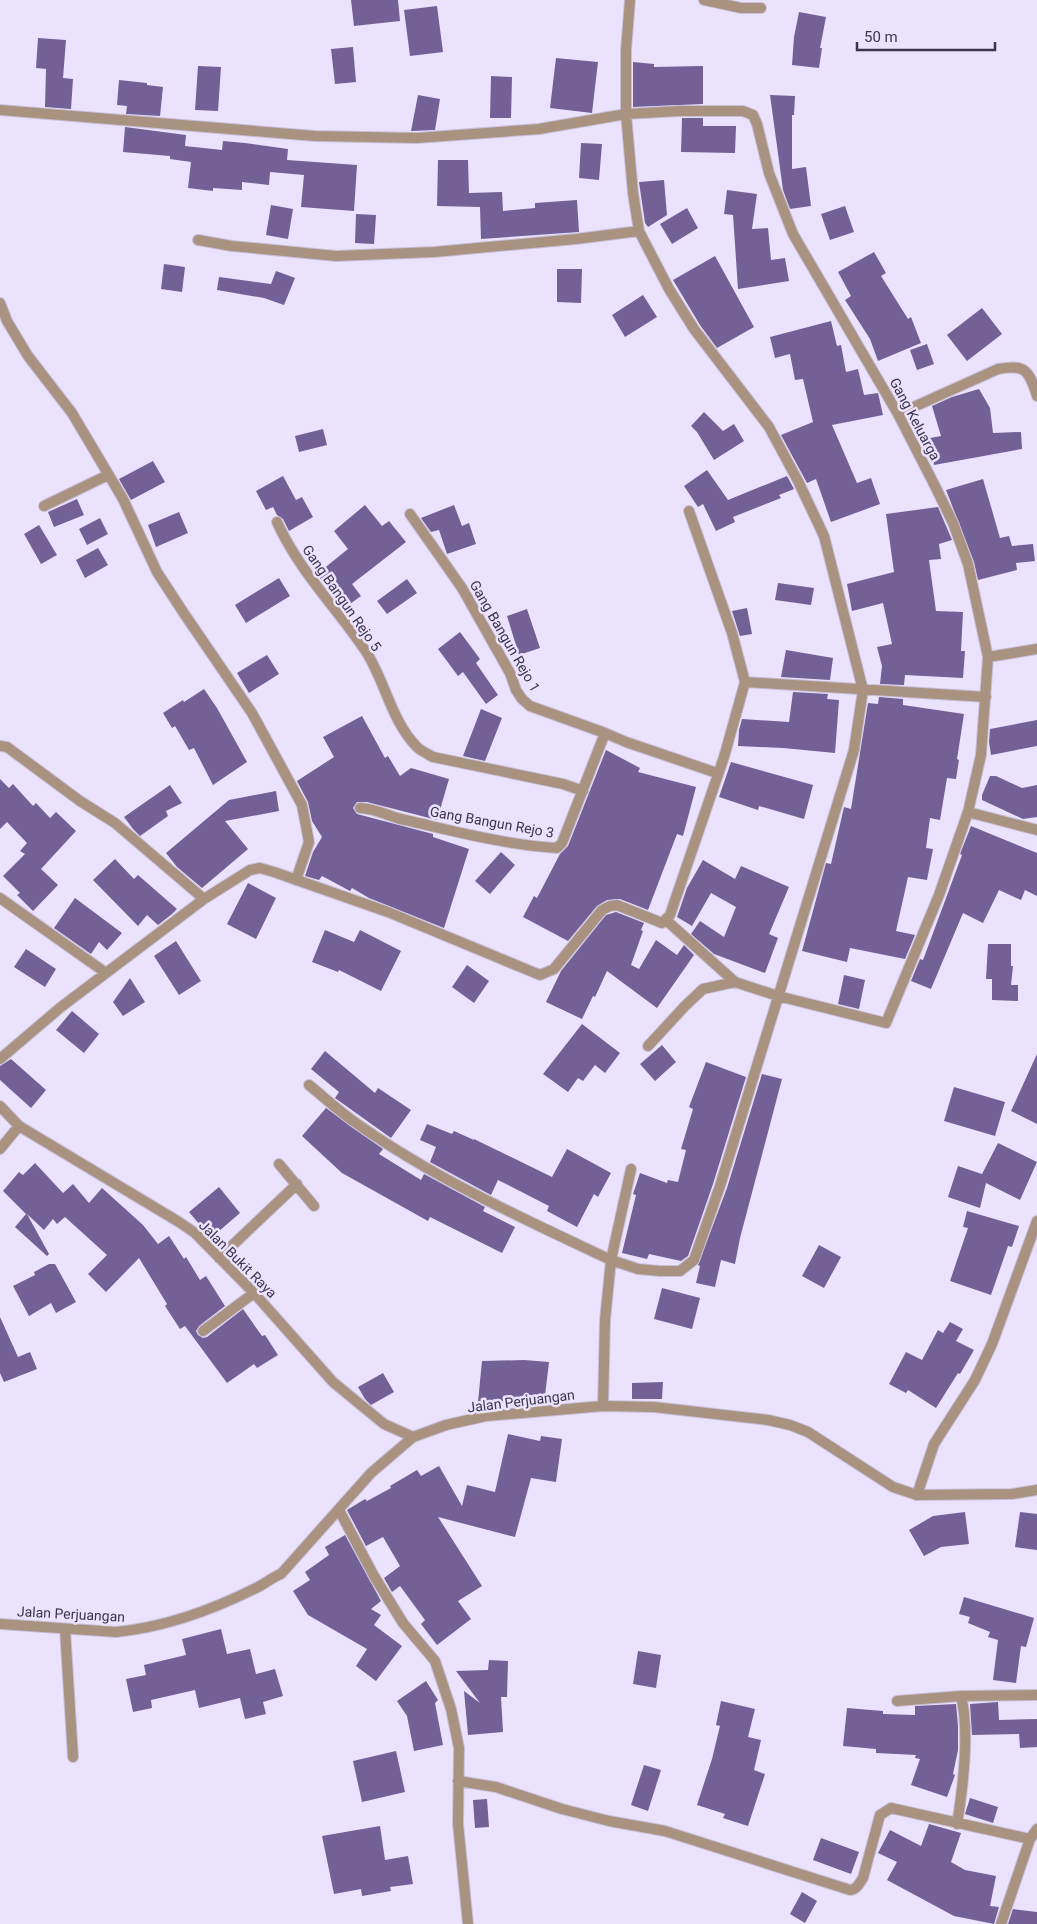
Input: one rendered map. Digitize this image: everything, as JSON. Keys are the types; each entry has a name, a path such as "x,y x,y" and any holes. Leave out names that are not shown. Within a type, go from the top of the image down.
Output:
{"street":[{"path":"310,1085 355,1123 410,1159 504,1209 610,1260 638,1269 680,1271 694,1260 720,1186 854,750 864,690 824,536 798,481 769,427 694,329 669,289 639,231 633,193 626,114 626,50 630,0"},
{"path":"704,0 740,8 761,8"},
{"name":"Gang Keluarga","path":"0,110 315,136 416,138 539,129 626,114 680,111 744,111 753,115 769,173 793,234 898,414 935,486 962,548 968,564 979,610 988,657 981,755 968,812 939,895 886,1023 778,996"},
{"path":"198,240 262,250 344,256 434,252 576,239 639,231"},
{"path":"0,303 7,321 28,356 72,413 123,498 158,572 193,628 252,713 302,805 309,842 296,880"},
{"path":"898,414 998,368 1020,367 1026,372 1037,396"},
{"path":"44,506 108,475"},
{"path":"0,1059 61,1007 204,899 250,870 260,868 388,912 540,975 554,968 602,910 610,906 624,907 662,923 666,920 670,915 724,757 745,682 732,633 689,511"},
{"name":"Gang Bangun Rejo 1","path":"410,514 462,588 522,698 530,706 605,732"},
{"name":"Gang Bangun Rejo 5","path":"278,522 287,544 306,574 366,652 405,732 418,748 433,757 546,780 583,790"},
{"path":"988,657 1037,649"},
{"path":"745,682 986,697"},
{"path":"605,732 626,742 717,773"},
{"name":"Gang Bangun Rejo 3","path":"360,808 366,808 393,818 508,841 557,848 562,843 605,732"},
{"path":"0,746 7,747 115,823 204,899"},
{"path":"968,812 1037,830"},
{"path":"0,898 106,973"},
{"path":"666,920 736,982 778,996"},
{"path":"648,1046 703,989 736,982"},
{"name":"Jalan Bukit Raya","path":"0,1106 19,1126 195,1233 254,1293 333,1382 384,1424 413,1437"},
{"path":"0,1149 19,1126"},
{"path":"279,1164 314,1206"},
{"path":"603,1406 610,1260 631,1169"},
{"path":"219,1258 297,1184"},
{"path":"917,1495 934,1444 975,1380 992,1344 1037,1221"},
{"path":"203,1331 254,1293"},
{"name":"Jalan Perjuangan","path":"0,1624 116,1632 134,1630 182,1619 208,1609 262,1585 281,1574 371,1473 413,1437 446,1425 486,1416 603,1406 654,1407 768,1420 790,1425 808,1432 893,1487 917,1495 1012,1494 1037,1490"},
{"path":"339,1510 374,1576 403,1623 435,1661 451,1709 459,1748 458,1824 468,1924"},
{"path":"65,1629 73,1757"},
{"path":"897,1701 961,1696 1037,1694"},
{"path":"957,1824 965,1754 961,1696"},
{"path":"458,1781 496,1787 562,1810 665,1832 850,1890 859,1885 863,1878 880,1815 891,1808 1030,1840"},
{"path":"1001,1924 1030,1840 1037,1829"}],"building":[{"path":"351,0 398,0 400,21 354,26"},
{"path":"437,6 443,52 410,56 404,10"},
{"path":"799,12 826,17 820,48 822,48 819,68 792,65 794,37"},
{"path":"38,38 66,40 63,78 73,79 71,109 45,107 46,69 36,68"},
{"path":"353,47 356,82 335,84 331,49"},
{"path":"556,58 598,62 592,113 550,108"},
{"path":"633,62 654,64 654,67 703,66 703,104 633,107"},
{"path":"198,66 221,67 218,111 195,110"},
{"path":"491,76 512,77 511,118 490,118"},
{"path":"119,80 163,87 160,116 126,114 127,106 117,105"},
{"path":"418,95 440,99 435,130 411,131"},
{"path":"770,95 795,96 794,115 792,115 792,169 806,167 811,206 790,209 783,190"},
{"path":"682,118 703,118 703,126 736,126 735,153 681,152"},
{"path":"125,127 186,135 185,146 222,150 223,141 245,143 288,149 287,160 357,165 354,211 301,207 304,175 270,172 269,185 242,182 242,190 213,188 213,191 188,188 191,162 170,159 170,156 123,152"},
{"path":"581,143 602,144 599,180 579,178"},
{"path":"438,160 468,160 469,193 502,192 503,211 535,208 535,203 577,200 579,232 481,239 480,207 437,206"},
{"path":"664,180 667,215 648,227 645,223 639,182"},
{"path":"727,190 757,194 752,229 768,228 771,260 785,258 789,281 738,289 733,215 724,214"},
{"path":"271,205 293,209 288,239 266,235"},
{"path":"845,206 854,232 830,240 821,214"},
{"path":"687,208 698,228 672,244 660,224"},
{"path":"356,214 376,215 374,244 355,243"},
{"path":"874,252 886,273 881,276 908,319 911,317 921,343 878,361 870,339 845,300 851,296 838,272"},
{"path":"715,256 754,327 717,348 700,325 673,280"},
{"path":"164,264 185,267 182,292 161,289"},
{"path":"557,269 582,269 581,303 557,302"},
{"path":"276,271 295,278 284,305 264,298 217,290 219,277 271,284"},
{"path":"643,295 657,317 625,337 612,315"},
{"path":"982,308 1002,334 967,361 947,335"},
{"path":"831,321 837,346 841,345 846,372 858,369 864,395 878,393 883,415 832,425 857,483 871,478 880,504 831,522 816,479 807,483 781,435 813,422 803,379 795,380 790,354 775,358 770,337"},
{"path":"927,344 934,364 917,370 910,350"},
{"path":"979,389 990,408 993,433 1021,432 1022,449 934,465 930,438 941,436 932,406 952,397"},
{"path":"704,412 723,431 734,424 744,441 714,460 697,432 691,426"},
{"path":"323,429 327,445 299,452 295,436"},
{"path":"153,461 165,482 131,500 119,479"},
{"path":"707,470 728,500 787,476 794,489 779,495 781,498 733,517 735,522 716,531 703,504 698,507 684,486"},
{"path":"283,476 296,500 302,497 313,517 289,531 283,519 277,515 273,507 266,510 256,491"},
{"path":"983,479 1000,538 1009,536 1012,546 1033,544 1035,561 1016,563 1017,570 978,580 974,562 946,490"},
{"path":"77,499 84,515 54,527 48,512"},
{"path":"365,505 382,526 389,521 406,542 352,584 361,596 343,609 317,574 348,549 334,531"},
{"path":"454,505 462,526 469,523 476,544 447,554 439,530 431,532 421,518"},
{"path":"938,507 952,540 939,544 941,559 929,560 936,611 963,612 961,651 965,651 963,678 905,675 904,685 880,684 882,666 877,647 892,644 883,603 852,611 847,584 894,572 886,514"},
{"path":"179,512 188,533 156,547 148,525"},
{"path":"100,518 108,534 87,545 79,529"},
{"path":"39,525 57,555 41,564 24,534"},
{"path":"98,548 108,565 85,578 76,560"},
{"path":"279,578 290,596 246,623 235,605"},
{"path":"407,579 417,593 387,614 377,601"},
{"path":"778,583 814,588 811,605 775,600"},
{"path":"747,608 752,634 740,636 732,611"},
{"path":"527,609 540,648 519,655 507,616"},
{"path":"460,632 480,659 476,663 498,695 486,704 463,672 458,676 438,649"},
{"path":"786,650 833,658 830,680 781,677"},
{"path":"267,655 279,674 249,693 237,673"},
{"path":"204,689 217,708 247,762 213,785 194,748 189,750 175,726 172,728 163,713"},
{"path":"793,692 828,694 827,699 839,700 835,753 738,746 742,719 789,722"},
{"path":"879,697 903,699 903,705 964,714 957,759 959,760 956,779 947,778 940,820 930,818 926,848 933,849 927,880 908,877 896,931 915,935 905,959 850,948 847,962 802,951 826,863 831,864 844,807 851,809 868,703 878,704"},
{"path":"481,709 502,718 485,761 463,756"},
{"path":"362,716 385,758 388,756 400,776 411,768 449,779 437,820 367,802 357,802 353,808 357,814 433,834 433,837 469,849 444,928 369,898 352,888 350,891 322,876 319,880 305,876 313,852 322,837 312,821 308,802 297,781 334,757 323,737"},
{"path":"1037,720 1037,746 991,755 990,729"},
{"path":"606,750 640,768 638,772 696,787 683,836 677,834 648,910 620,899 607,900 597,906 568,941 523,917 534,896 537,898 560,854 568,846"},
{"path":"731,762 813,785 804,819 759,806 758,810 719,797"},
{"path":"990,776 996,776 1022,788 1037,785 1037,817 1023,819 982,800 982,795"},
{"path":"0,779 9,788 13,784 33,806 36,803 50,818 56,812 76,831 41,869 58,885 33,911 17,895 20,893 3,876 25,854 20,851 27,843 7,822 0,829"},
{"path":"170,785 182,803 166,811 168,816 140,836 124,817"},
{"path":"276,791 279,811 225,821 248,849 202,888 177,867 166,853 229,800"},
{"path":"971,826 1037,853 1037,896 1025,890 1021,900 999,890 983,923 963,913 931,989 911,981 920,959 923,960"},
{"path":"501,852 515,865 490,894 475,881"},
{"path":"115,859 134,879 138,875 177,909 158,925 147,915 138,926 93,880"},
{"path":"703,860 735,879 741,866 789,887 769,934 778,938 765,973 714,954 691,934 700,921 724,937 736,907 711,893 692,926 677,917 687,888"},
{"path":"248,883 276,898 256,939 227,924"},
{"path":"75,898 122,933 107,950 99,942 91,954 54,928"},
{"path":"616,912 644,923 631,965 639,969 656,940 677,955 684,945 694,955 657,1008 607,971 582,1019 546,1002 561,971 606,915"},
{"path":"325,930 354,942 360,930 401,951 381,991 339,970 338,972 312,962"},
{"path":"176,941 201,981 179,995 154,956"},
{"path":"988,944 1011,944 1011,966 1013,966 1011,985 1018,985 1018,1001 992,1000 992,979 986,979"},
{"path":"26,949 56,969 45,987 14,967"},
{"path":"467,965 489,981 474,1003 452,987"},
{"path":"844,975 865,980 859,1009 838,1004"},
{"path":"130,978 145,1002 123,1016 113,1002"},
{"path":"72,1011 99,1034 84,1053 56,1030"},
{"path":"582,1024 620,1053 605,1073 595,1065 583,1081 578,1078 568,1092 543,1074"},
{"path":"662,1045 676,1062 655,1081 640,1064"},
{"path":"325,1051 375,1093 378,1088 411,1110 391,1138 335,1098 339,1092 311,1069"},
{"path":"1037,1054 1037,1124 1011,1111"},
{"path":"11,1059 46,1090 31,1108 0,1080 0,1066"},
{"path":"706,1062 746,1077 713,1184 688,1256 681,1261 649,1254 647,1259 622,1253 636,1195 633,1194 640,1173 667,1183 668,1180 678,1182 686,1150 681,1149 693,1109 689,1107"},
{"path":"762,1074 782,1079 740,1238 735,1264 721,1260 715,1287 696,1283 700,1266 698,1265 727,1188"},
{"path":"954,1087 1005,1102 995,1136 944,1121"},
{"path":"326,1108 383,1149 379,1154 421,1180 424,1174 485,1207 483,1211 515,1227 502,1253 430,1217 428,1221 342,1173 302,1136"},
{"path":"427,1124 452,1134 454,1131 474,1139 552,1177 567,1149 611,1173 598,1197 594,1194 577,1227 547,1211 549,1206 498,1180 491,1195 430,1162 436,1147 420,1140"},
{"path":"998,1143 1037,1162 1020,1200 986,1183 980,1208 948,1197 958,1166 982,1174"},
{"path":"35,1163 63,1193 73,1184 89,1203 102,1188 143,1225 158,1244 169,1236 184,1259 186,1257 200,1280 206,1276 225,1306 199,1326 196,1331 198,1335 203,1338 207,1337 243,1309 262,1336 265,1335 278,1355 257,1368 254,1364 227,1383 185,1326 180,1329 139,1258 106,1292 88,1274 107,1255 65,1217 57,1224 53,1219 44,1230 27,1214 49,1254 47,1256 15,1227 26,1214 3,1191 19,1172 23,1175"},
{"path":"219,1187 240,1213 211,1238 189,1212"},
{"path":"967,1211 1019,1226 1012,1247 1008,1246 991,1295 950,1281 968,1228 963,1227"},
{"path":"819,1245 841,1257 824,1288 802,1276"},
{"path":"49,1264 55,1264 76,1302 56,1313 51,1303 29,1316 13,1286 35,1275 34,1272"},
{"path":"662,1288 700,1298 692,1329 654,1319"},
{"path":"0,1317 18,1357 30,1352 37,1369 4,1382 0,1373"},
{"path":"950,1322 963,1329 956,1341 974,1350 936,1408 908,1390 906,1393 889,1384 906,1352 922,1360 938,1330 943,1333"},
{"path":"524,1360 549,1362 544,1404 520,1401 478,1402 482,1361"},
{"path":"383,1373 394,1392 371,1405 358,1387"},
{"path":"663,1382 662,1399 632,1399 632,1383"},
{"path":"508,1434 540,1441 541,1436 562,1439 556,1482 531,1478 515,1537 438,1517 482,1586 458,1601 471,1619 437,1645 421,1624 425,1620 400,1586 392,1592 384,1578 400,1566 383,1537 366,1546 347,1510 365,1499 367,1501 391,1488 390,1486 417,1470 421,1476 439,1466 462,1506 467,1485 495,1492"},
{"path":"965,1512 969,1544 941,1547 924,1556 909,1530 933,1516"},
{"path":"1020,1512 1037,1514 1037,1550 1015,1547"},
{"path":"345,1535 381,1601 371,1609 381,1615 374,1625 402,1646 376,1681 356,1666 367,1649 308,1615 293,1591 310,1580 305,1572 329,1555 325,1547"},
{"path":"964,1597 1034,1618 1026,1647 1021,1646 1016,1683 993,1680 998,1640 988,1637 990,1632 968,1623 970,1617 959,1614"},
{"path":"221,1629 227,1654 250,1649 256,1674 275,1669 283,1696 263,1702 266,1714 245,1719 240,1698 199,1708 195,1690 151,1700 152,1708 133,1712 126,1679 146,1675 144,1665 186,1655 182,1639"},
{"path":"638,1651 661,1655 656,1688 633,1684"},
{"path":"489,1660 508,1661 507,1697 501,1697 503,1732 468,1735 464,1691 480,1703 456,1671 488,1670"},
{"path":"426,1681 438,1700 435,1703 443,1745 414,1751 407,1716 397,1701"},
{"path":"721,1701 755,1709 748,1737 761,1740 754,1770 765,1774 748,1826 723,1818 725,1814 697,1805 712,1759 720,1726 716,1725"},
{"path":"998,1702 999,1720 1037,1719 1037,1747 1020,1748 1019,1734 972,1735 970,1704"},
{"path":"956,1704 958,1750 953,1774 955,1775 947,1797 911,1785 920,1759 915,1758 916,1755 876,1753 876,1749 843,1746 847,1708 883,1711 883,1714 915,1715 915,1706"},
{"path":"396,1751 405,1792 362,1802 353,1761"},
{"path":"644,1765 661,1770 648,1811 631,1805"},
{"path":"970,1798 998,1807 993,1823 965,1814"},
{"path":"487,1799 489,1827 475,1828 473,1800"},
{"path":"929,1824 961,1833 951,1862 965,1870 996,1876 990,1906 999,1907 994,1924 954,1916 887,1880 897,1862 878,1853 890,1830 921,1846"},
{"path":"380,1826 385,1860 408,1856 413,1884 390,1887 391,1891 362,1896 361,1889 334,1894 322,1836"},
{"path":"821,1838 859,1852 851,1874 813,1860"},
{"path":"802,1892 817,1901 805,1923 790,1914"},
{"path":"1013,1909 1037,1912 1037,1924 1008,1924"}]}
